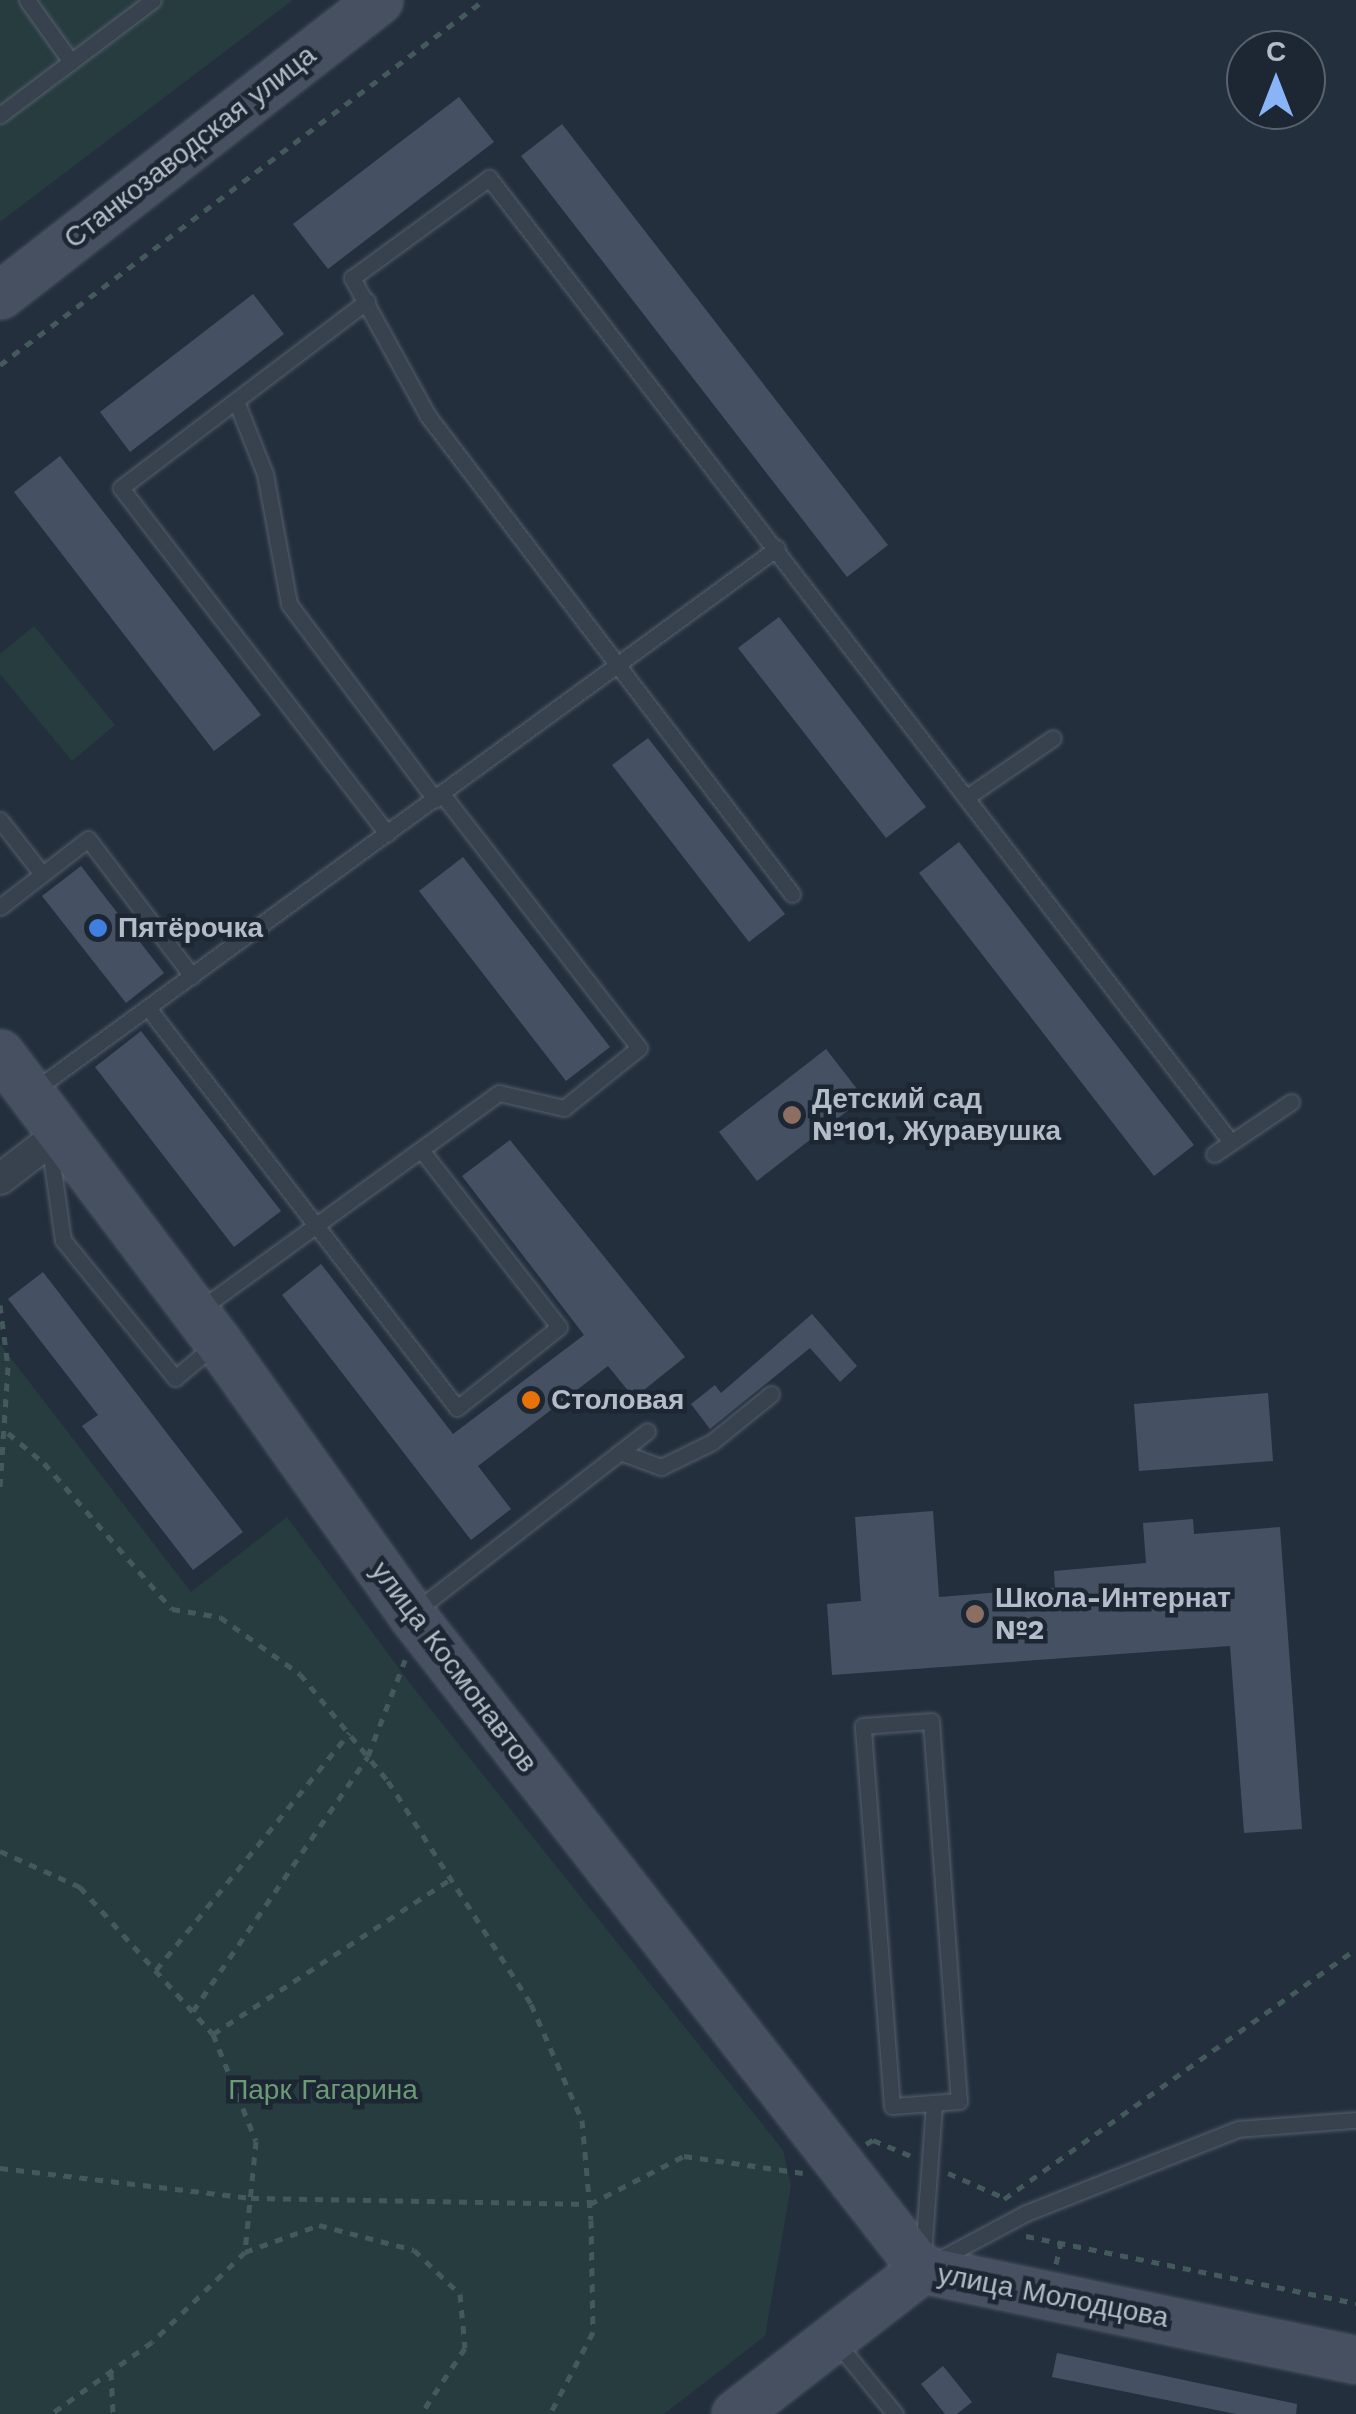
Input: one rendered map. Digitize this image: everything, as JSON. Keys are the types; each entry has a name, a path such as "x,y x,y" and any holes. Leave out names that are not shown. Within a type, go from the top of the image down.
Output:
{"street":[{"name":"Станкозаводская улица","path":"0,295 379,0"},
{"name":"улица Космонавтов","path":"0,1054 30,1093 55,1138 207,1327 415,1620 922,2269"},
{"path":"0,1179 55,1138"},
{"name":"улица Молодцова","path":"734,2414 922,2269 1356,2360"}],"lane":[{"path":"27,0 71,62"},
{"path":"0,116 152,0"},
{"path":"792,894 428,416 352,278 489,178 1230,1141"},
{"path":"367,301 122,488 387,834"},
{"path":"55,1138 63,1240 175,1378 207,1327 316,1226 498,1093 564,1108 638,1048 288,604 266,474 236,401"},
{"path":"30,1093 776,548"},
{"path":"967,797 1054,738"},
{"path":"0,820 42,874"},
{"path":"0,907 88,839 192,976"},
{"path":"148,1008 457,1408 559,1327 422,1150"},
{"path":"1214,1154 1291,1102"},
{"path":"620,1452 661,1467 712,1442 771,1394"},
{"path":"415,1620 647,1431"},
{"path":"931,1721 959,2101 934,2103 892,2106 863,1726 931,1721"},
{"path":"922,2269 934,2103"},
{"path":"922,2269 993,2229 1238,2129 1356,2120"},
{"path":"831,2336 895,2414"}],"path":[{"path":"0,365 484,0"},
{"path":"0,1306 8,1433 0,1488"},
{"path":"8,1433 44,1462 172,1610 220,1617 300,1674 368,1756 454,1876 531,2004 582,2120 590,2204 593,2332 550,2414"},
{"path":"193,2011 368,1756 415,1620"},
{"path":"156,1970 349,1733"},
{"path":"0,1851 80,1887 213,2034 256,2141 245,2252"},
{"path":"213,2034 454,1876"},
{"path":"1356,1949 1005,2198 993,2229 1356,2303"},
{"path":"0,2168 250,2198 590,2204 684,2156 812,2174 873,2140 1005,2198"},
{"path":"52,2414 152,2342 245,2252 318,2225 414,2250 460,2294 466,2348 421,2414"},
{"path":"111,2371 115,2412"}],"green space":[{"path":"0,0 293,0 0,222"},
{"path":"34,626 115,725 72,761 0,674 0,654"},
{"name":"Парк Гагарина","path":"0,1344 191,1592 287,1517 412,1686 783,2150 791,2186 765,2336 664,2414 0,2414"}],"building":[{"path":"459,97 494,142 328,269 293,224"},
{"path":"562,124 888,545 847,577 521,156"},
{"path":"253,294 284,334 130,452 100,412"},
{"path":"60,456 261,715 214,751 14,492"},
{"path":"779,617 926,807 886,838 738,648"},
{"path":"648,738 785,914 749,942 612,765"},
{"path":"959,842 1194,1145 1154,1176 919,873"},
{"path":"463,857 610,1047 566,1081 419,891"},
{"path":"81,866 164,973 126,1003 42,896"},
{"path":"141,1031 281,1211 234,1247 95,1067"},
{"name":"Детский сад №101, Журавушка","path":"826,1049 864,1098 757,1181 719,1132"},
{"path":"510,1140 685,1357 634,1398 608,1366 478,1466 511,1509 471,1540 282,1295 321,1264 453,1434 584,1335 462,1176"},
{"path":"43,1272 243,1532 193,1570 82,1426 98,1415 8,1299"},
{"path":"812,1314 857,1366 840,1382 810,1348 710,1429 691,1404 715,1385 721,1393"},
{"path":"1268,1393 1273,1461 1139,1471 1134,1404"},
{"name":"Школа-Интернат №2","path":"933,1511 939,1597 1055,1588 1054,1571 1146,1563 1143,1523 1193,1519 1194,1534 1280,1527 1302,1829 1244,1833 1230,1646 832,1675 827,1604 861,1601 855,1517"},
{"path":"1057,2353 1297,2404 1296,2414 1236,2414 1052,2377"},
{"path":"943,2366 972,2402 957,2414 945,2414 921,2384"}],"place":[{"name":"Пятёрочка","path":"98,928"},
{"name":"Детский сад №101, Журавушка","path":"792,1115"},
{"name":"Столовая","path":"531,1400"},
{"name":"Школа-Интернат №2","path":"975,1614"}]}
